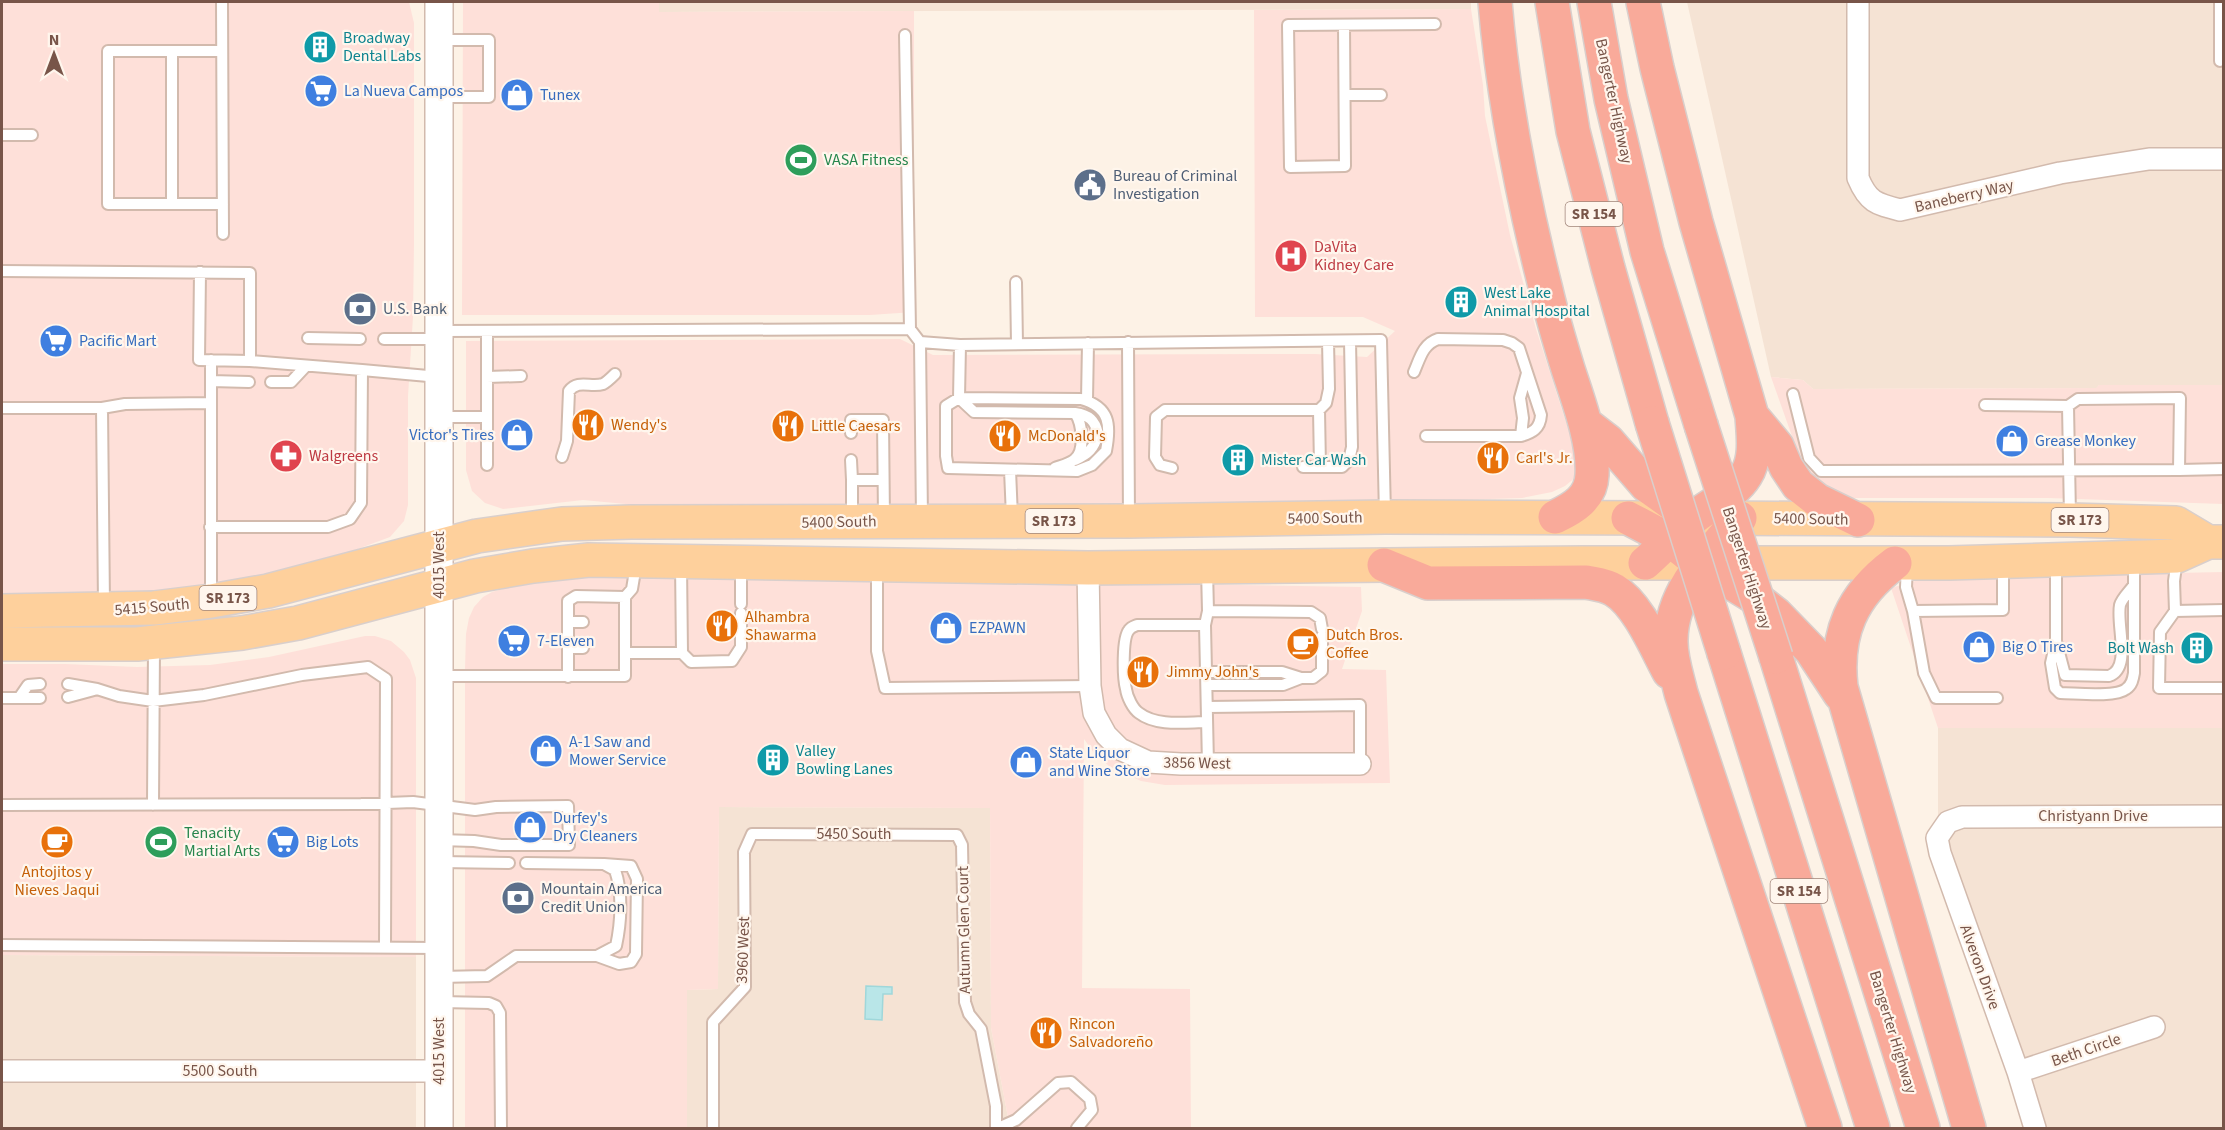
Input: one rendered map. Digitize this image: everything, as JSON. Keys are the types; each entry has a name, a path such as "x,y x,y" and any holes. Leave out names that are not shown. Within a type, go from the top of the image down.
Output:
{"highway":[{"path":"1495,2 1510,118 1530,223 1552,313 1586,424 1592,467 1591,484 1579,503 1555,517"},
{"name":"SR 154","path":"1552,2 1573,131 1608,268 1652,423 1873,1128"},
{"name":"Bangerter Highway","path":"1594,2 1611,99 1647,251 1923,1128"},
{"path":"1643,2 1657,68 1696,222 1752,416 1752,452 1747,474 1738,486 1693,518 1645,563"},
{"path":"1752,416 1777,446 1786,467 1798,485 1816,500 1858,520"},
{"path":"1586,424 1608,441 1646,485 1693,518 1747,563"},
{"path":"1628,518 1670,540 1720,541"},
{"path":"1720,541 1680,604 1671,640 1672,658 1681,693 1826,1128"},
{"path":"1720,541 1754,597 1797,634 1824,667 1846,704"},
{"path":"1901,563 1881,574 1859,598 1846,626 1840,651 1839,669 1846,704 1969,1128"},
{"path":"1384,565 1428,583 1586,582 1610,588 1631,606 1681,693"}],"main road":[{"name":"5400 South","path":"440,545 485,535 562,524 631,522 1129,521 1384,517 1693,518"},
{"path":"1088,568 1143,546 1234,547 1292,538 1336,518"},
{"name":"5400 South","path":"439,585 533,566 589,560 1088,568 1645,563 1720,541 1858,520 2070,520 2176,523 2216,542"},
{"path":"877,564 944,549 1011,542 1083,542 1129,521"},
{"name":"5400 South","path":"1747,563 1901,563 2056,559 2134,571 2216,542"},
{"name":"5415 South","path":"2,611 154,608 211,601 268,591 440,545"},
{"name":"5415 South","path":"2,644 154,643 272,629 439,585"}],"street":[{"name":"4015 West","path":"439,2 439,1128"},
{"name":"Baneberry Way","path":"1858,2 1858,178 1865,195 1880,205 1900,210 2060,173 2149,159 2223,159"},
{"name":"3856 West","path":"1088,568 1090,686 1094,713 1106,735 1120,749 1148,762 1360,764"},
{"name":"Christyann Drive","path":"1962,817 2223,816"},
{"name":"Alveron Drive","path":"1962,817 1948,822 1937,838 1940,853 2018,1072 2035,1128"},
{"name":"Beth Circle","path":"2018,1072 2154,1027"},
{"name":"5500 South","path":"2,1071 439,1071"}],"lane":[{"path":"222,2 223,234"},
{"path":"2220,2 2220,62"},
{"path":"1344,25 1345,166 1290,167 1288,25 1435,24"},
{"path":"905,35 910,329 920,342 922,521"},
{"path":"439,40 489,40 489,97 439,97"},
{"path":"222,51 108,51 108,204 223,204"},
{"path":"172,51 172,204"},
{"path":"1345,94 1381,95"},
{"path":"2,135 32,135"},
{"path":"2,271 250,273 250,361"},
{"path":"200,272 200,360 250,361 439,377"},
{"path":"1016,282 1017,344"},
{"path":"384,339 487,332 910,329"},
{"path":"487,332 487,465"},
{"path":"308,338 360,339"},
{"path":"1414,372 1424,349 1430,342 1438,339 1503,340 1512,343 1519,348 1541,419 1533,432 1521,436 1426,436"},
{"path":"920,342 960,345 1382,340 1384,517"},
{"path":"1172,468 1160,465 1155,457 1156,417 1165,410 1319,410 1326,403 1329,389 1328,341"},
{"path":"1304,467 1342,467 1349,460 1352,447 1350,341"},
{"path":"1128,342 1129,521"},
{"path":"1087,400 1088,343"},
{"path":"960,345 959,398 974,412 1075,413 1087,415 1091,419 1098,434 1092,449 1075,460 1047,472"},
{"path":"211,360 211,601"},
{"path":"271,382 291,382 306,366"},
{"path":"210,527 328,527 350,519 361,503 362,370"},
{"path":"1521,436 1523,418 1520,398 1527,373"},
{"path":"562,457 567,441 569,391 579,384 602,384 615,375"},
{"path":"487,376 520,376"},
{"path":"211,381 249,381"},
{"path":"1793,394 1809,458 1821,471 2223,470"},
{"path":"959,398 1087,400 1094,402 1103,410 1107,420 1106,451 1092,465 1077,471 1047,472 948,468 946,406 959,398"},
{"path":"1985,405 2068,406 2078,399 2180,398 2180,470"},
{"path":"2,408 102,408 125,404 211,403"},
{"path":"2068,406 2070,520"},
{"path":"102,408 104,610"},
{"path":"1319,410 1320,467"},
{"path":"1075,413 1080,420 1081,434 1079,453 1075,460"},
{"path":"439,417 487,417"},
{"path":"851,433 851,420 883,420 884,521"},
{"path":"851,460 852,522"},
{"path":"1011,470 1012,521"},
{"path":"852,480 884,480"},
{"path":"2177,556 2174,581 2175,610 2160,632 2159,688 2223,688"},
{"path":"2056,559 2056,641 2051,663 2055,688 2060,693 2117,693 2127,689 2132,682 2134,673 2134,571"},
{"path":"440,676 625,676 625,650 618,622 625,597 632,589 637,560"},
{"path":"681,561 682,653"},
{"path":"1913,611 2003,610 2003,561"},
{"path":"613,648 682,653 691,662 732,662 741,647 741,562"},
{"path":"1901,563 1913,611 1924,673 1936,698 1997,698"},
{"path":"877,564 877,651 885,688 1090,686"},
{"path":"1207,566 1208,611 1205,625 1208,764"},
{"path":"2056,641 2064,671 2068,676 2109,676 2118,672 2121,663 2120,603 2134,571"},
{"path":"568,677 568,601 576,596 625,597"},
{"path":"2175,610 2223,610"},
{"path":"1207,672 1282,672 1301,678 1313,678 1322,670 1320,618 1311,612 1208,611"},
{"path":"568,622 583,622"},
{"path":"1205,625 1137,625 1129,630 1124,641 1125,689 1138,713 1151,720 1208,722"},
{"path":"153,804 154,643"},
{"path":"568,648 583,648"},
{"path":"68,684 153,701 204,695 302,675 368,667 386,679 385,948"},
{"path":"1207,686 1283,686 1301,678"},
{"path":"19,698 28,685 40,684"},
{"path":"68,697 97,689"},
{"path":"2,698 40,698"},
{"path":"1207,707 1360,705 1360,764"},
{"path":"2,805 413,802 475,810 496,807 568,806 569,845 501,845 474,841 439,851"},
{"name":"5450 South","path":"752,834 957,835"},
{"name":"3960 West","path":"713,1128 713,1022 745,987 744,852 752,834"},
{"name":"Autumn Glen Court","path":"957,835 962,845 965,1002 969,1014 981,1029 996,1106 997,1128"},
{"path":"439,851 509,863"},
{"path":"439,989 487,976 516,956 597,956 619,964 631,962 636,954 637,879 631,866 526,863"},
{"path":"597,956 616,946 619,932 620,882 615,870 604,864"},
{"path":"2,945 439,948"},
{"path":"439,989 489,1003 496,1006 500,1013 501,1128"},
{"path":"997,1128 1016,1120 1058,1083 1071,1082 1090,1099 1092,1110 1077,1128"}],"shaded area":[{"path":"2,2 409,2 414,23 414,244 413,317 408,396 408,505 404,521 390,537 336,557 265,576 197,588 143,594 2,595"},
{"path":"463,2 659,2 659,12 914,11 914,312 870,315 462,315"},
{"path":"659,2 1471,2 1471,9 659,12"},
{"path":"1687,2 2223,2 2223,385 1813,389 1803,380 1771,377"},
{"path":"1471,9 1483,85 1485,116 1510,235 1536,329 1577,456 1576,477 1565,486 1552,492 1522,498 1267,506 647,506 583,500 503,509 485,503 472,491 466,470 466,341 900,339 933,355 1315,354 1367,357 1395,331 1363,317 1255,317 1254,10"},
{"path":"1771,377 1803,380 1813,389 2223,385 2223,504 2048,498 1851,498 1830,494 1803,467"},
{"path":"2223,572 2223,728 1938,728 1891,588 1919,580 1943,578"},
{"path":"609,575 1361,587 1362,611 1342,669 1386,670 1390,783 1165,785 1141,781 1109,766 1094,753 1084,739 1082,988 1190,989 1191,1128 1010,1128 991,1028 990,808 719,807 718,989 687,990 687,1128 465,1128 465,669 469,618 474,607 483,597 492,592 514,586"},
{"path":"365,636 375,636 391,641 410,660 416,678 416,957 2,955 2,664 137,667 210,665 269,657"},
{"path":"1938,728 2223,728 2223,1128 2043,1128 1938,817"},
{"path":"719,807 990,808 991,1028 1010,1128 687,1128 687,990 718,989"},
{"path":"2,955 416,957 416,1128 2,1128"}],"water":[{"path":"866,986 892,987 892,994 883,994 882,1020 865,1019"}],"place":[{"name":"Broadway Dental Labs","path":"320,47"},
{"name":"La Nueva Campos","path":"321,91"},
{"name":"Tunex","path":"517,95"},
{"name":"VASA Fitness","path":"801,160"},
{"name":"Bureau of Criminal Investigation","path":"1090,185"},
{"name":"DaVita Kidney Care","path":"1291,256"},
{"name":"West Lake Animal Hospital","path":"1461,302"},
{"name":"U.S. Bank","path":"360,309"},
{"name":"Pacific Mart","path":"56,341"},
{"name":"Wendy's","path":"588,425"},
{"name":"Little Caesars","path":"788,426"},
{"name":"Victor's Tires","path":"517,435"},
{"name":"McDonald's","path":"1005,436"},
{"name":"Grease Monkey","path":"2012,441"},
{"name":"Walgreens","path":"286,456"},
{"name":"Carl's Jr.","path":"1493,458"},
{"name":"Mister Car Wash","path":"1238,460"},
{"name":"Alhambra Shawarma","path":"722,626"},
{"name":"EZPAWN","path":"946,628"},
{"name":"7-Eleven","path":"514,641"},
{"name":"Dutch Bros. Coffee","path":"1303,644"},
{"name":"Big O Tires","path":"1979,647"},
{"name":"Bolt Wash","path":"2197,648"},
{"name":"Jimmy John's","path":"1143,672"},
{"name":"A-1 Saw and Mower Service","path":"546,751"},
{"name":"Valley Bowling Lanes","path":"773,760"},
{"name":"State Liquor and Wine Store","path":"1026,762"},
{"name":"Durfey's Dry Cleaners","path":"530,827"},
{"name":"Antojitos y Nieves Jaqui","path":"57,842"},
{"name":"Tenacity Martial Arts","path":"161,842"},
{"name":"Big Lots","path":"283,842"},
{"name":"Mountain America Credit Union","path":"518,898"},
{"name":"Rincon Salvadoreño","path":"1046,1033"}]}
